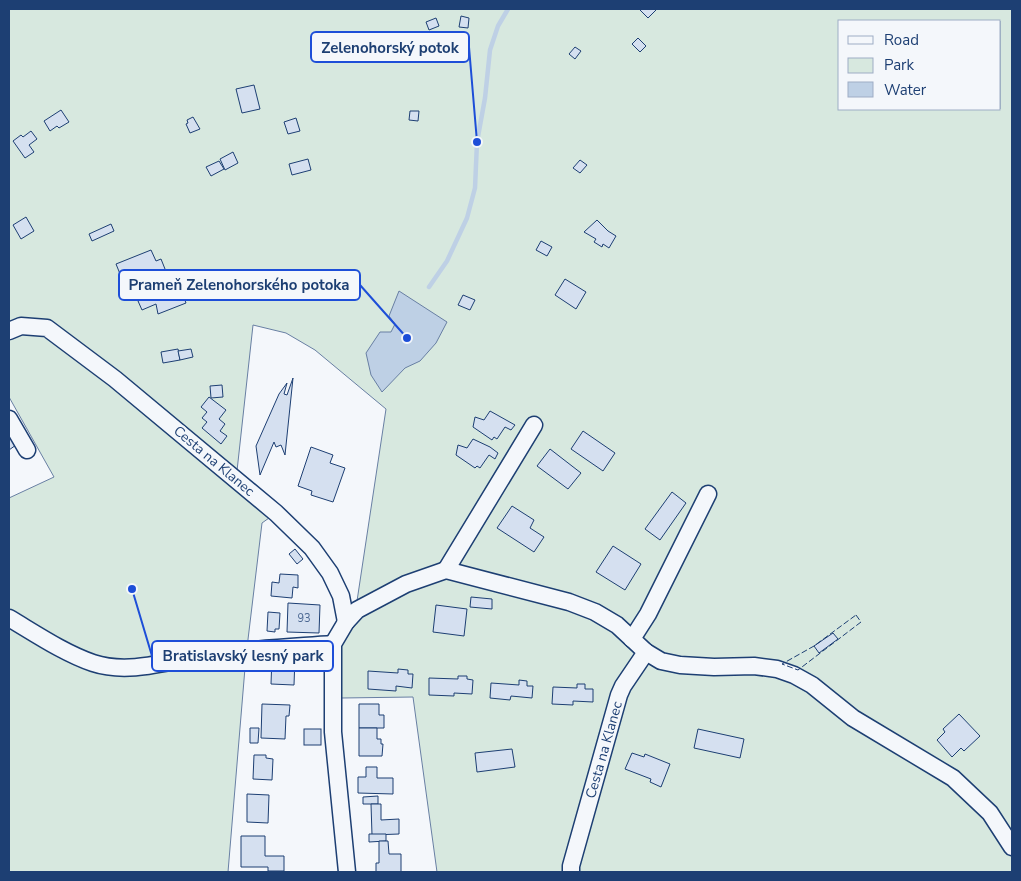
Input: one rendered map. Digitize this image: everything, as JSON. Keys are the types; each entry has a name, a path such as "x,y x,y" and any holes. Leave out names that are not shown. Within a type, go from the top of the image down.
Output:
{"street":[{"name":"Cesta na Klanec","path":"9,331 21,326 47,328 115,379 295,530 312,548 330,573 341,596 346,622"},
{"path":"9,419 27,450"},
{"path":"446,570 534,425"},
{"path":"632,639 648,614 708,494"},
{"path":"347,872 333,732 333,644 346,622 357,610 406,584 446,570 577,605 608,619 646,652 661,661 680,665 777,668 794,675 812,685 853,718 953,778 990,813 1012,847"},
{"path":"9,618 84,659 114,668 139,666 213,654 333,644"},
{"name":"Cesta na Klanec","path":"571,872 571,866 619,695 646,652"}],"green space":[{"path":"9,9 1012,9 1012,872 437,872 413,697 342,698 332,693 333,644 357,601 386,409 315,350 286,333 253,325 236,480 276,513 262,523 246,656 228,872 9,872 9,498 54,477 9,397"}],"water":[{"path":"399,291 447,322 436,343 420,361 405,368 382,392 371,375 366,353 380,332 391,332 395,324 389,316"}],"building":[{"path":"639,9 656,9 656,10 648,18"},
{"path":"461,16 469,18 468,28 459,27"},
{"path":"436,18 439,26 429,30 426,22"},
{"path":"638,38 646,46 640,52 632,44"},
{"path":"575,47 581,51 575,59 569,54"},
{"path":"254,85 260,109 242,113 236,89"},
{"path":"61,110 69,122 59,128 57,126 50,131 44,121"},
{"path":"410,111 419,111 418,121 409,120"},
{"path":"193,117 200,129 190,133 186,124 188,123 187,120"},
{"path":"296,118 300,131 288,134 284,122"},
{"path":"31,131 37,139 29,145 34,152 25,158 13,141"},
{"path":"233,152 238,163 225,170 220,159"},
{"path":"308,159 311,170 292,175 289,164"},
{"path":"580,160 587,165 580,173 573,168"},
{"path":"219,161 224,169 211,176 206,167"},
{"path":"26,217 34,231 21,239 13,225"},
{"path":"597,220 616,236 609,248 603,244 602,247 594,242 596,239 584,232"},
{"path":"111,224 114,231 92,241 89,234"},
{"path":"541,241 552,247 547,256 536,250"},
{"path":"151,250 156,261 161,259 169,279 143,288 141,285 127,291 116,264"},
{"path":"565,279 586,292 576,309 555,295"},
{"path":"179,285 186,303 158,314 156,304 142,310 138,301 163,291 164,294"},
{"path":"463,295 475,300 470,310 458,305"},
{"path":"178,349 180,360 163,363 161,352"},
{"path":"191,349 193,357 180,360 178,351"},
{"path":"293,378 285,455 281,445 276,447 274,442 260,475 256,446 279,394 287,383 284,394 287,395"},
{"path":"222,385 223,397 211,398 210,386"},
{"path":"209,397 226,410 219,419 225,424 220,431 227,436 221,444 202,428 207,422 202,418 207,412 201,407"},
{"path":"490,411 515,425 511,430 505,427 497,439 494,437 492,440 473,427 475,417 484,420"},
{"path":"583,431 615,453 603,471 571,449"},
{"path":"9,432 16,445 9,450"},
{"path":"473,439 498,453 495,459 489,455 480,468 477,466 475,468 456,455 458,445 467,448"},
{"path":"311,447 333,455 330,463 345,468 333,502 311,495 312,491 298,486"},
{"path":"550,449 581,473 568,489 537,466"},
{"path":"672,492 686,503 660,540 645,529"},
{"path":"512,506 534,520 530,528 544,537 534,552 497,528"},
{"path":"613,546 641,564 625,590 596,572"},
{"path":"295,549 303,559 297,564 289,554"},
{"path":"280,574 298,575 298,588 293,587 292,598 271,596 272,582 279,583"},
{"path":"471,597 492,599 492,609 470,607"},
{"path":"288,603 320,605 319,633 287,632"},
{"path":"436,605 467,609 464,636 433,632"},
{"path":"268,612 280,613 279,629 275,629 275,632 267,631"},
{"path":"833,633 838,639 819,653 814,646"},
{"path":"272,656 295,657 294,685 271,684"},
{"path":"398,669 408,670 408,674 413,674 412,688 396,686 396,691 368,689 368,671 398,673"},
{"path":"458,676 467,676 467,679 473,680 472,694 454,693 454,696 429,695 429,678 458,679"},
{"path":"519,680 527,681 527,686 533,686 532,698 511,696 510,700 490,698 491,683 519,685"},
{"path":"577,684 585,684 585,689 593,689 593,702 573,701 573,705 552,704 553,687 577,688"},
{"path":"262,704 290,705 289,716 286,716 285,739 261,738"},
{"path":"359,704 379,704 379,715 384,715 384,728 359,728"},
{"path":"959,714 980,736 964,751 961,748 952,757 937,740 945,732 943,729"},
{"path":"250,728 259,728 258,743 250,743"},
{"path":"359,728 377,728 377,739 381,739 381,744 383,744 382,756 359,756"},
{"path":"304,729 321,729 321,745 304,745"},
{"path":"698,729 744,739 740,758 694,748"},
{"path":"512,749 515,767 477,772 475,753"},
{"path":"632,753 644,757 645,754 670,764 661,787 650,782 651,779 625,769"},
{"path":"254,755 266,755 266,758 273,759 272,780 253,779"},
{"path":"366,767 377,767 377,778 393,778 393,794 358,793 358,777 366,777"},
{"path":"247,794 269,795 268,823 247,822"},
{"path":"378,796 378,804 363,804 363,797"},
{"path":"371,804 381,804 381,820 399,819 399,834 372,835"},
{"path":"369,834 386,834 386,841 369,842"},
{"path":"241,836 265,836 265,856 284,856 284,871 268,871 268,867 241,867"},
{"path":"379,841 388,841 389,854 401,854 401,872 376,872 376,863 379,863"}],"waterway":[{"path":"429,287 447,261 467,218 475,188 477,142 485,98 490,50 498,26 508,9"}],"fence":[{"path":"856,615 861,622 798,670 782,664 814,646 856,615"}],"place":[{"name":"Zelenohorský potok","path":"477,142"},
{"name":"Prameň Zelenohorského potoka","path":"407,338"},
{"name":"Bratislavský lesný park","path":"132,589"}]}
